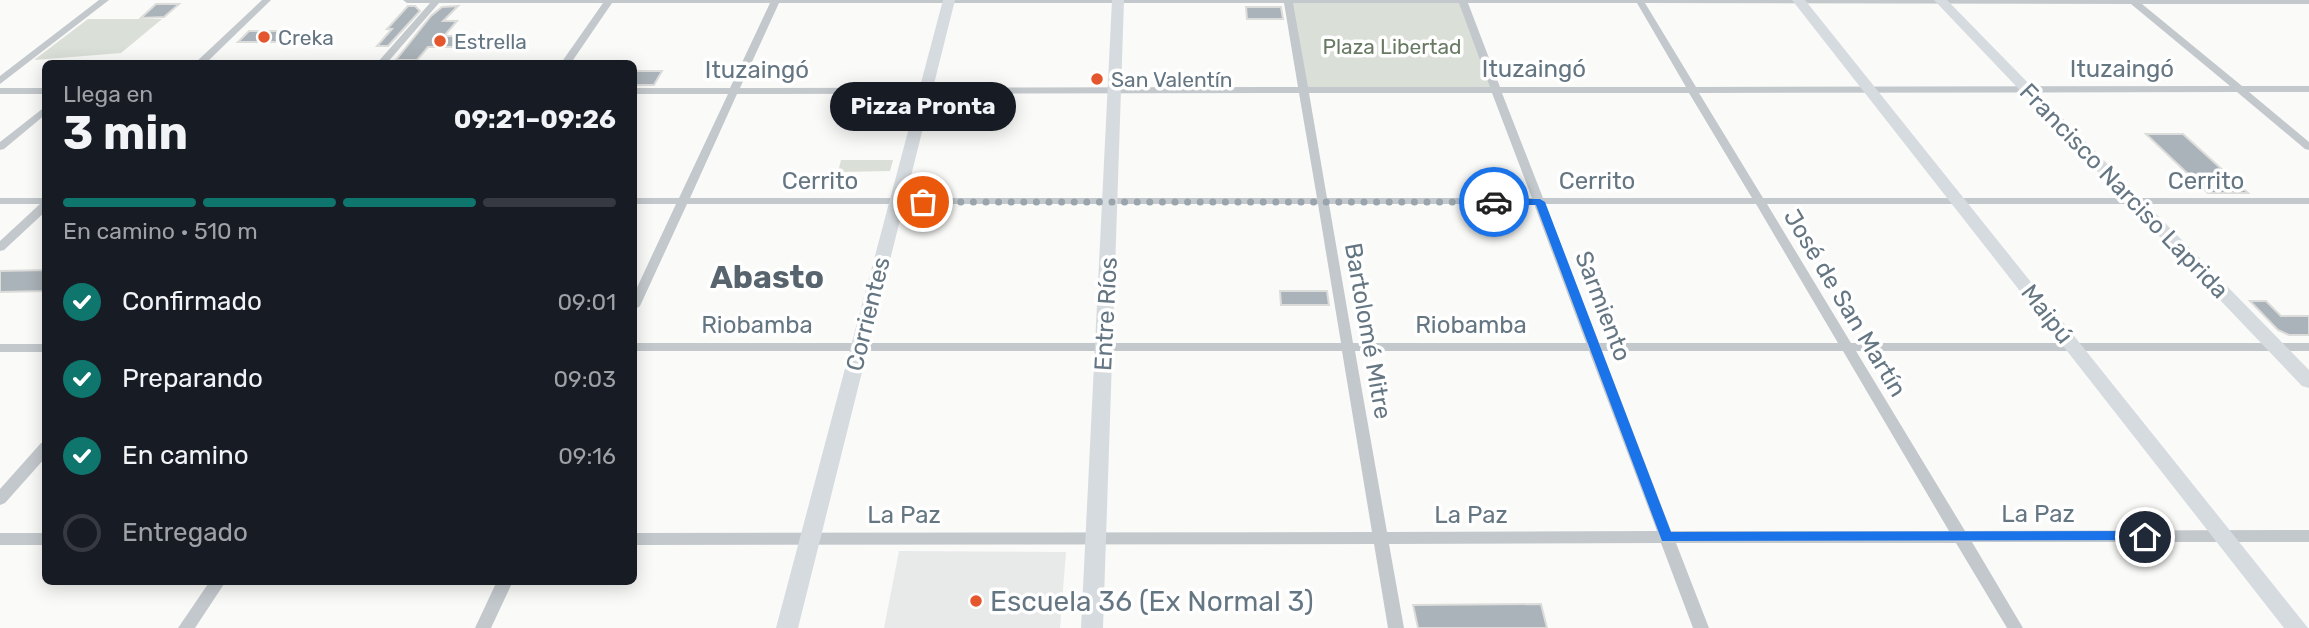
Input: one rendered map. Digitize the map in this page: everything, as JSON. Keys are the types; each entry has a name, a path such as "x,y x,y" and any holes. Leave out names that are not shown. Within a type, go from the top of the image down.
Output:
{"main road":[{"name":"Corrientes","path":"787,628 949,0"},
{"name":"Entre Ríos","path":"1092,628 1118,0"},
{"name":"Maipú","path":"1798,0 2297,628"},
{"name":"Francisco Narciso Laprida","path":"1941,0 2309,381"}],"street":[{"path":"0,81 105,0"},
{"path":"203,60 267,0"},
{"path":"407,0 2308,1"},
{"path":"385,60 437,0"},
{"path":"568,60 609,0"},
{"path":"637,299 776,0"},
{"name":"Bartolomé Mitre","path":"1288,0 1396,628"},
{"name":"Sarmiento","path":"1462,0 1701,628"},
{"name":"José de San Martín","path":"1639,0 2015,628"},
{"path":"2132,0 2309,148"},
{"name":"Ituzaingó","path":"637,91 2309,89"},
{"path":"0,91 42,91"},
{"path":"0,147 42,112"},
{"path":"0,201 42,203"},
{"name":"Cerrito","path":"637,201 2309,201"},
{"path":"0,247 42,207"},
{"name":"Riobamba","path":"637,347 2309,347"},
{"path":"0,348 42,348"},
{"path":"0,499 42,452"},
{"name":"La Paz","path":"637,539 2309,536"},
{"path":"0,540 42,539"},
{"path":"186,628 215,585"},
{"path":"483,628 503,585"}],"shaded area":[{"path":"941,97 972,97 969,110 932,110 935,100"},
{"name":"Escuela 36 (Ex Normal 3)","path":"899,551 1066,552 1060,628 884,628"}],"green space":[{"name":"Plaza Libertad","path":"1288,0 1462,1 1497,90 1303,92"},
{"path":"88,19 162,19 121,53 34,60"},
{"path":"841,160 893,160 890,171 838,172"}],"building":[{"path":"156,4 179,4 164,17 141,18"},
{"path":"408,6 415,6 420,11 388,46 377,46 392,29 387,29"},
{"path":"458,6 443,21 457,21 444,36 472,36 463,47 428,47 417,60 396,60 431,16 442,7"},
{"path":"1246,7 1281,7 1283,19 1247,19"},
{"name":"Creka","path":"249,31 290,31 279,42 238,42"},
{"path":"637,71 662,71 654,85 637,85"},
{"path":"2146,134 2183,134 2248,193 2208,193"},
{"path":"42,270 42,291 0,292 0,271"},
{"path":"1280,291 1327,291 1329,305 1281,305"},
{"path":"2250,301 2266,301 2281,316 2309,316 2309,335 2289,335 2278,330"},
{"path":"1541,604 1547,628 1418,628 1413,605"}],"way so far":[{"path":"923,202 1494,202"}],"place":[{"name":"Creka","path":"264,37"},
{"name":"Estrella","path":"440,41"},
{"name":"San Valentín","path":"1097,79"},
{"name":"Pizza Pronta","path":"923,202"},
{"name":"Escuela 36 (Ex Normal 3)","path":"976,601"}],"district":[{"name":"Abasto","path":"767,277"}],"route":[{"path":"1494,202 1540,202 1667,537 2145,537"}]}
